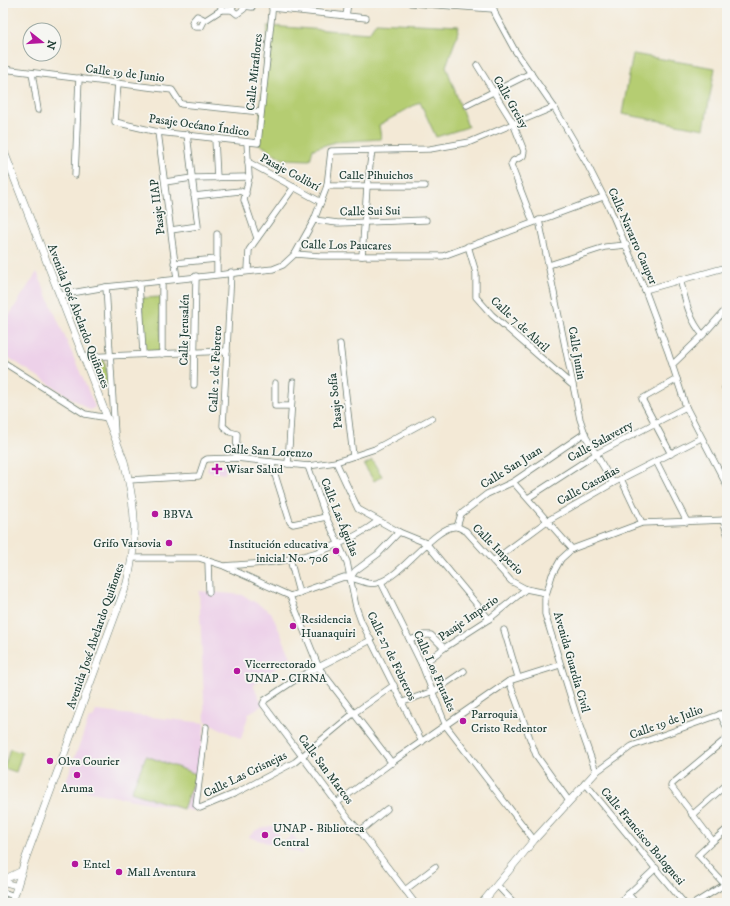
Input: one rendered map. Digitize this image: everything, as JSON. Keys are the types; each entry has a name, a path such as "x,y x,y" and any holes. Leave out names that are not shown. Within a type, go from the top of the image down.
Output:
{"main road":[{"name":"Avenida José Abelardo Quiñones","path":"3,149 115,437 129,480 136,524 133,558 127,583 13,899"},
{"path":"482,903 534,840 596,772"},
{"path":"3,881 22,871"},
{"path":"3,899 6,903"}],"street":[{"path":"220,10 221,3"},
{"path":"232,10 234,3"},
{"path":"346,16 348,3"},
{"path":"413,3 492,6"},
{"path":"204,21 220,10 232,10 237,14 244,9 243,4 252,7"},
{"path":"272,6 366,18"},
{"name":"Calle Miraflores","path":"258,144 272,6"},
{"name":"Calle Navarro Cauper","path":"492,6 514,49 554,107 586,162 627,245 672,364 686,407 727,486"},
{"name":"Calle Greisy","path":"477,65 513,123 524,151 523,156 513,161 511,165"},
{"name":"Calle 19 de Junio","path":"3,70 118,82 172,90 181,104 261,112"},
{"path":"32,73 38,110"},
{"path":"467,105 531,74"},
{"path":"75,176 79,78"},
{"name":"Pasaje Océano Índico","path":"118,82 115,122 158,132 187,134 258,144"},
{"path":"295,254 314,220 327,186 331,151 430,149 470,142 554,107"},
{"name":"Pasaje IIAP","path":"158,132 166,182 177,279"},
{"path":"171,230 198,226 187,134"},
{"path":"215,139 217,178"},
{"path":"247,142 248,178 244,200 257,238"},
{"path":"362,256 367,187 372,150"},
{"name":"Pasaje Colibrí","path":"248,162 321,202"},
{"name":"Calle Junin","path":"511,165 536,221 548,265 571,384 584,433 613,483"},
{"path":"166,182 192,178 248,178"},
{"name":"Calle Pihuichos","path":"327,186 425,186"},
{"path":"248,270 249,250 294,187"},
{"path":"194,196 240,191 246,194"},
{"name":"Calle Los Paucares","path":"60,295 106,286 162,281 248,270 273,269 283,265 295,254 443,256 603,197"},
{"name":"Calle Sui Sui","path":"314,220 338,223 426,220"},
{"path":"217,234 217,274"},
{"path":"548,265 605,247 627,245"},
{"name":"Calle 7 de Abril","path":"468,246 476,273 476,297 496,319 571,384"},
{"path":"174,262 217,259"},
{"path":"645,290 727,267"},
{"name":"Calle 2 de Febrero","path":"231,272 223,426 230,432 237,434 236,458"},
{"name":"Calle Jerusalén","path":"194,384 196,276"},
{"path":"680,279 690,313 701,332"},
{"path":"162,281 162,354"},
{"path":"139,283 143,354"},
{"path":"106,286 115,437"},
{"path":"672,364 701,332 727,308"},
{"name":"Pasaje Sofía","path":"340,344 352,456"},
{"path":"83,357 227,351"},
{"path":"3,362 85,414 108,418"},
{"path":"671,454 642,399 677,379"},
{"path":"288,464 292,382"},
{"path":"275,383 275,406 291,406"},
{"name":"Calle Salaverry","path":"528,498 596,454 686,407"},
{"name":"Calle San Lorenzo","path":"129,480 198,476 206,460 236,458 308,466 336,462 375,449 432,418"},
{"name":"Calle San Juan","path":"457,527 459,518 465,511 487,494 514,482 584,433"},
{"name":"Calle Castañas","path":"493,562 547,521 613,483 701,438"},
{"path":"656,461 687,522"},
{"path":"271,462 290,522 293,524 326,517"},
{"path":"336,462 358,509 399,532 426,543 489,619"},
{"name":"Calle Las Águilas","path":"308,466 326,517 347,562 351,577"},
{"path":"621,479 642,523"},
{"path":"514,482 572,549"},
{"path":"725,520 727,533"},
{"name":"Avenida Guardia Civil","path":"596,772 560,665 546,614 546,593 557,565 572,549 642,523 725,520"},
{"path":"224,566 290,559 338,544 378,521"},
{"path":"133,558 184,558 208,561 224,566 290,596 344,578 351,577 366,584 381,582 400,570 426,543 450,528 457,527"},
{"name":"Calle Imperio","path":"457,527 466,531 511,581 526,589 546,593"},
{"path":"351,577 355,571 378,554 399,532"},
{"path":"290,559 299,593"},
{"path":"208,561 209,592"},
{"name":"Calle 27 de Febreros","path":"351,577 356,607 422,742"},
{"name":"Calle Los Frutales","path":"381,582 422,665 446,726 534,840"},
{"name":"Pasaje Imperio","path":"422,665 444,648 489,619 526,589"},
{"path":"290,596 318,668 392,763"},
{"path":"504,630 518,677"},
{"path":"410,640 424,635 431,635 444,648"},
{"path":"318,668 371,640"},
{"path":"338,802 509,681 560,665"},
{"name":"Calle San Marcos","path":"318,668 302,676 265,700 263,705 338,802 348,818 360,831 415,903"},
{"path":"403,702 433,691 464,671"},
{"path":"509,681 536,755 569,801"},
{"name":"Calle Las Crisnejas","path":"206,727 196,805 200,808 236,793 295,762 354,713 394,685"},
{"name":"Calle 19 de Julio","path":"596,772 632,746 727,712"},
{"path":"720,714 727,728"},
{"path":"713,841 672,789 672,784 727,738"},
{"name":"Calle Francisco Bolognesi","path":"585,783 684,903"},
{"path":"692,815 727,784"},
{"path":"360,831 387,809"},
{"path":"695,903 726,885 698,855 727,829"},
{"path":"405,890 435,867"},
{"path":"619,903 656,868"},
{"path":"3,881 17,886"},
{"path":"497,885 514,903"},
{"path":"3,892 13,899"},
{"path":"628,894 636,903"}],"shaded area":[{"path":"37,272 95,407 90,410 3,354 3,325"},
{"name":"Wisar Salud","path":"209,464 226,466 225,474 207,471"},
{"name":"Vicerrectorado UNAP - CIRNA","path":"199,591 243,595 271,612 291,657 253,685 263,705 249,713 241,739 205,721"},
{"path":"96,711 205,723 193,811 64,787 89,718 93,718"},
{"name":"UNAP - Biblioteca Central","path":"270,826 277,826 279,841 274,845 249,837 256,830"},
{"path":"292,834 300,844 302,854 285,848 282,841 288,839"}],"green space":[{"path":"376,22 459,26 446,66 468,127 436,137 420,102 379,125 381,139 335,142 313,149 310,160 283,159 258,143 268,26 369,33"},
{"path":"633,54 715,68 704,129 622,114"},
{"path":"161,297 161,352 143,353 142,298"},
{"path":"97,360 104,360 110,386 103,387"},
{"path":"372,460 382,476 374,481 364,465"},
{"path":"10,749 22,753 16,772 4,768"},
{"path":"146,756 196,774 183,809 131,792"}],"place":[{"name":"Wisar Salud","path":"217,469"},
{"name":"BBVA","path":"155,514"},
{"name":"Grifo Varsovia","path":"169,543"},
{"name":"Institución educativa inicial No. 706","path":"336,551"},
{"name":"Residencia Huanaquiri","path":"293,626"},
{"name":"Vicerrectorado UNAP - CIRNA","path":"237,671"},
{"name":"Parroquia Cristo Redentor","path":"463,721"},
{"name":"Olva Courier","path":"50,761"},
{"name":"Aruma","path":"77,775"},
{"name":"UNAP - Biblioteca Central","path":"265,835"},
{"name":"Entel","path":"75,864"},
{"name":"Mall Aventura","path":"119,872"}]}
